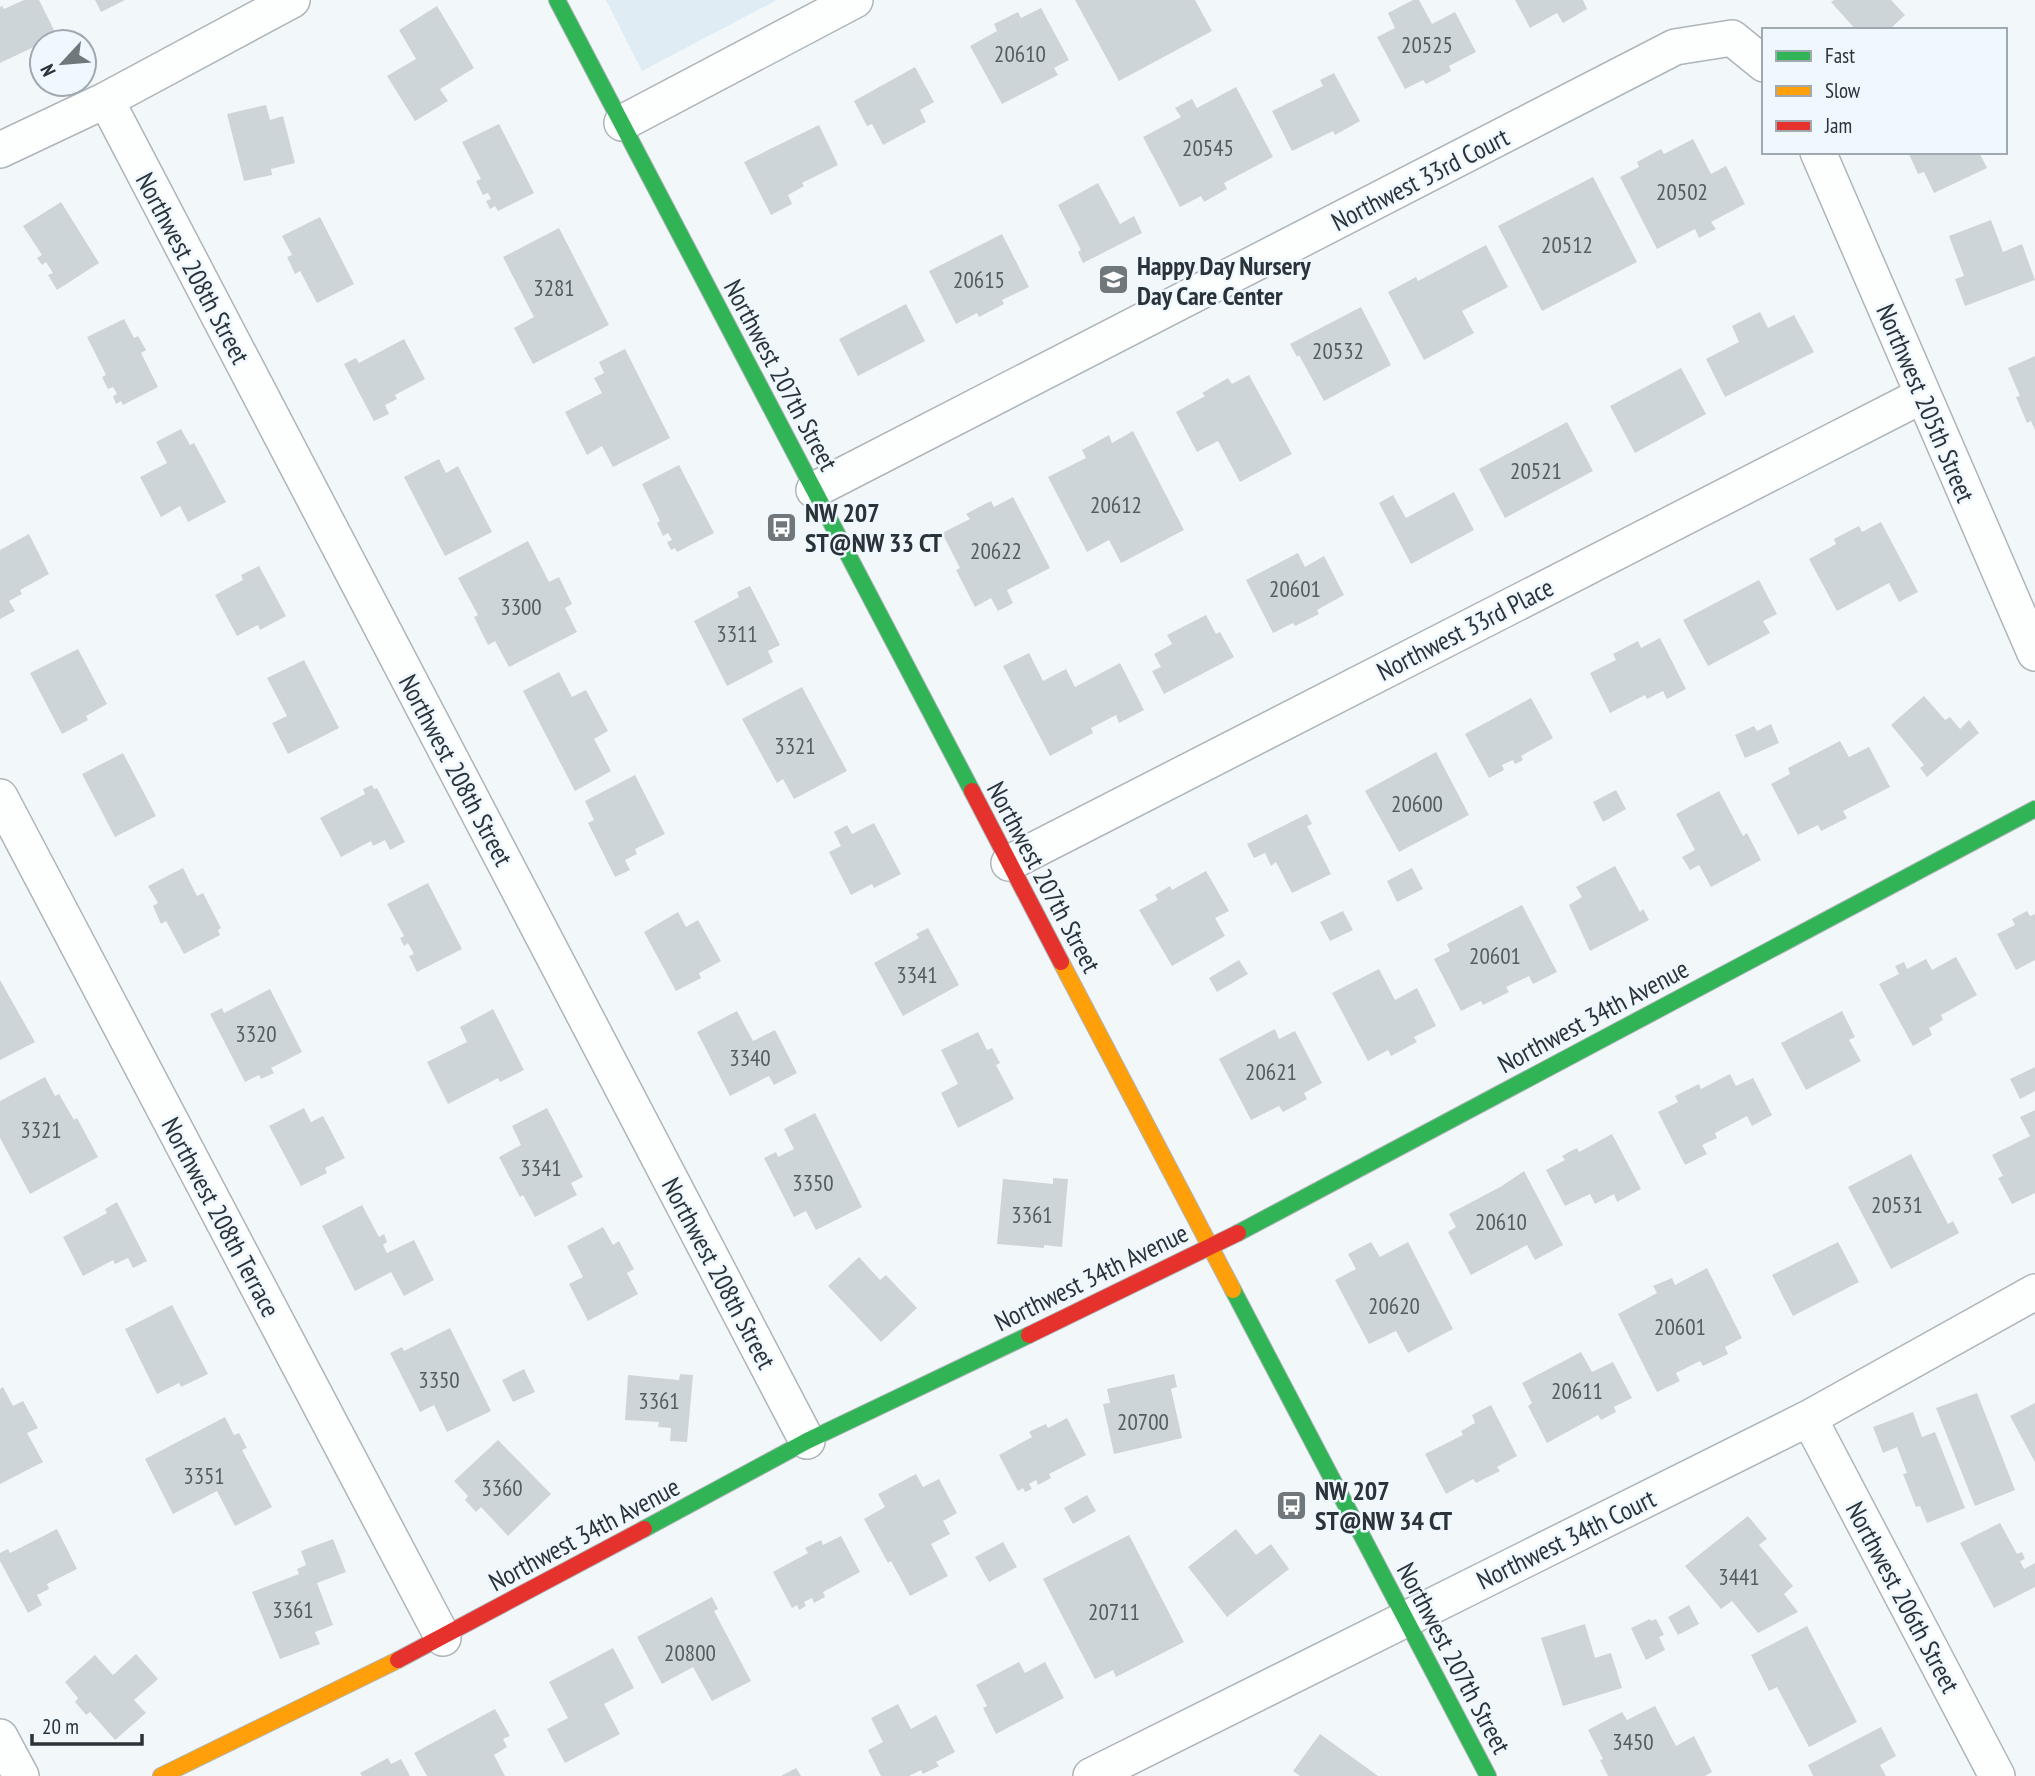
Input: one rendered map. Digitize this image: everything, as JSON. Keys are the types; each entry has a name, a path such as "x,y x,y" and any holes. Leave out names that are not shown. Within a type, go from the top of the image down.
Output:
{"street":[{"path":"0,150 106,100 292,0"},
{"name":"Northwest 207th Street","path":"557,0 1488,1776"},
{"path":"622,123 855,0"},
{"name":"Northwest 33rd Court","path":"814,490 1675,47 1732,38 1762,62"},
{"name":"Northwest 208th Street","path":"106,100 807,1441"},
{"name":"Northwest 205th Street","path":"1819,154 2035,653"},
{"name":"Northwest 33rd Place","path":"1009,863 1922,396"},
{"name":"Northwest 208th Terrace","path":"0,797 443,1638"},
{"name":"Northwest 34th Avenue","path":"161,1776 443,1638 807,1441 1211,1247 2035,809"},
{"name":"Northwest 34th Court","path":"1091,1776 1810,1418 2035,1292"},
{"name":"Northwest 206th Street","path":"1810,1418 1997,1776"},
{"path":"0,1737 21,1776"}],"shaded area":[{"path":"606,0 777,0 642,71"}],"building":[{"path":"24,0 39,0 53,28 28,28 28,50 0,63 0,7 4,9"},
{"path":"95,0 125,0 101,12"},
{"path":"1075,0 1195,0 1212,31 1119,81"},
{"path":"1413,0 1419,0 1432,24 1455,12 1476,52 1449,66 1451,71 1426,84 1423,80 1405,89 1377,37 1395,28 1388,13"},
{"path":"1515,0 1583,0 1587,9 1563,23 1557,13 1530,28"},
{"path":"1891,0 1905,15 1891,28 1854,28 1831,2"},
{"path":"437,6 474,68 440,89 448,101 415,121 387,76 416,59 399,30"},
{"path":"1041,8 1069,60 1054,68 1058,75 1002,104 970,46 997,31 994,24 1018,12 1021,18"},
{"path":"915,67 934,102 920,110 926,122 883,145 872,124 867,126 854,101"},
{"path":"1334,73 1360,121 1335,135 1333,131 1292,151 1272,111 1323,86 1320,80"},
{"path":"1236,87 1273,157 1224,183 1227,189 1204,202 1201,196 1180,207 1143,137 1181,117 1175,108 1192,99 1197,108"},
{"path":"266,105 270,120 283,116 295,163 271,169 272,175 244,181 227,114"},
{"path":"499,124 534,193 498,211 495,206 490,209 486,201 491,199 488,193 483,195 476,181 481,179 462,142"},
{"path":"819,125 838,165 802,183 804,186 788,195 792,204 771,215 744,162"},
{"path":"1693,139 1711,174 1726,166 1745,204 1711,222 1716,229 1699,238 1695,229 1657,249 1620,177 1639,167 1637,162 1661,149 1664,154"},
{"path":"1909,154 1980,154 1987,168 1934,193 1924,172 1918,174"},
{"path":"1593,177 1637,262 1542,311 1498,226"},
{"path":"1098,183 1120,224 1134,216 1142,233 1083,263 1078,252 1081,250 1058,205"},
{"path":"61,202 99,263 57,290 48,275 53,273 46,262 42,265 37,258 42,255 23,226"},
{"path":"320,217 354,284 317,303 300,271 295,274 287,257 292,255 282,236"},
{"path":"1991,220 2003,252 2022,244 2035,280 1965,306 1955,279 1964,276 1949,236"},
{"path":"559,228 609,325 533,364 514,328 534,317 503,257"},
{"path":"1002,234 1029,287 1002,300 1004,304 979,317 977,313 956,324 929,271"},
{"path":"1486,245 1508,287 1462,311 1474,333 1424,360 1388,292 1416,277 1418,281"},
{"path":"906,304 925,341 858,376 839,339"},
{"path":"1361,307 1391,365 1324,401 1290,344"},
{"path":"1760,312 1768,328 1794,315 1814,352 1725,397 1706,359 1739,342 1732,326"},
{"path":"124,319 134,338 138,336 146,350 141,353 158,387 123,405 121,401 116,404 113,396 117,394 113,387 108,389 102,377 106,375 87,337"},
{"path":"404,339 425,379 395,395 397,399 385,405 389,414 374,421 344,364 356,358 359,363"},
{"path":"625,349 670,438 613,467 602,446 587,455 565,412 602,393 594,378 604,373 599,362"},
{"path":"2035,356 2035,430 2031,421 2027,423 2016,397 2020,396 2008,368"},
{"path":"1681,368 1706,414 1635,453 1610,406"},
{"path":"1249,375 1292,454 1240,482 1218,441 1197,452 1176,412 1205,396 1202,393 1228,378 1232,384"},
{"path":"1567,422 1593,471 1505,518 1479,469"},
{"path":"181,429 190,445 194,443 226,502 188,522 180,506 161,517 140,477 167,463 156,442"},
{"path":"1133,431 1184,530 1121,563 1109,540 1087,552 1048,477 1086,458 1082,450 1109,435 1112,443"},
{"path":"439,459 446,473 458,466 492,532 445,556 404,477"},
{"path":"679,465 714,533 677,552 675,548 671,550 667,542 672,540 668,533 663,536 657,523 660,521 642,484"},
{"path":"1454,492 1474,530 1411,564 1379,503 1393,495 1406,518"},
{"path":"1013,497 1050,568 1007,590 1013,603 1006,607 998,611 991,598 975,607 956,570 960,568 942,533 970,519 966,514 979,507 991,501 994,507"},
{"path":"1881,522 1918,592 1899,602 1889,583 1837,611 1809,559 1836,544 1834,539 1859,526 1862,532"},
{"path":"29,534 49,574 20,590 22,594 9,601 15,611 0,619 0,550"},
{"path":"528,541 549,582 559,577 572,604 565,608 577,632 509,667 495,641 488,645 474,617 478,615 458,578"},
{"path":"1298,553 1305,567 1324,556 1344,595 1317,610 1319,614 1273,633 1246,580"},
{"path":"259,566 286,616 260,630 258,625 237,636 215,595 243,580 241,575"},
{"path":"1759,580 1777,614 1763,621 1770,633 1708,666 1683,620"},
{"path":"750,586 780,645 768,651 773,662 727,686 694,621 739,597 737,592"},
{"path":"1206,615 1216,634 1220,632 1234,657 1164,694 1152,671 1161,667 1154,654 1172,644 1167,635"},
{"path":"1660,638 1686,689 1667,699 1663,691 1647,699 1645,695 1610,713 1590,673 1616,660 1613,654 1638,641 1641,648"},
{"path":"78,649 107,704 86,716 88,720 62,734 30,673"},
{"path":"1029,653 1043,681 1066,669 1075,687 1120,663 1144,710 1119,723 1116,715 1091,728 1093,733 1050,756 1003,666"},
{"path":"304,660 339,728 288,754 272,723 287,716 267,678"},
{"path":"559,672 572,697 586,690 608,731 594,739 611,771 575,791 523,691"},
{"path":"802,687 847,771 794,799 783,779 777,783 742,719"},
{"path":"1924,696 1945,720 1950,717 1960,729 1969,720 1979,733 1927,777 1920,768 1924,765 1891,725"},
{"path":"1531,698 1553,738 1521,756 1523,760 1515,764 1513,760 1502,765 1504,770 1489,778 1465,734"},
{"path":"1771,724 1779,743 1745,758 1735,735 1754,726 1757,731"},
{"path":"1840,741 1849,757 1869,747 1890,787 1843,811 1847,818 1821,831 1818,825 1798,835 1771,784 1790,774 1788,768"},
{"path":"1436,752 1469,815 1399,852 1365,791"},
{"path":"123,753 156,816 115,837 82,774"},
{"path":"635,775 665,834 635,849 637,854 625,860 630,870 615,877 588,823 594,820 585,801"},
{"path":"372,785 374,789 377,788 405,842 390,850 385,840 373,846 371,841 341,857 320,818 365,794 363,789"},
{"path":"1616,790 1626,809 1603,822 1593,802"},
{"path":"1719,791 1743,836 1747,833 1761,860 1711,887 1699,865 1690,870 1682,857 1695,850 1676,814"},
{"path":"1307,814 1312,824 1307,826 1331,874 1292,893 1276,862 1271,866 1265,853 1254,858 1247,844"},
{"path":"874,823 901,874 874,888 872,884 851,895 829,852 841,846 834,832 847,825 852,834"},
{"path":"1615,866 1640,912 1643,909 1649,920 1590,951 1569,905 1582,897 1576,887"},
{"path":"183,868 197,896 203,893 221,928 218,930 220,935 184,954 166,921 161,924 153,906 158,903 148,886"},
{"path":"1412,868 1423,889 1397,902 1387,881"},
{"path":"1206,871 1229,911 1215,918 1225,936 1172,966 1139,910 1158,900 1155,895 1170,886 1172,890"},
{"path":"428,883 462,949 417,972 409,956 414,954 408,943 404,946 400,938 404,936 387,904"},
{"path":"1522,905 1557,972 1533,984 1529,976 1506,987 1509,992 1483,1005 1481,1001 1461,1011 1434,959 1450,951 1447,944"},
{"path":"1343,911 1353,930 1330,941 1320,922"},
{"path":"2027,911 2030,916 2035,914 2035,960 2016,970 1997,934 2015,925 2012,919"},
{"path":"678,912 686,927 698,920 721,961 699,973 701,978 676,991 644,932"},
{"path":"928,928 959,985 903,1016 874,963 919,938 916,934"},
{"path":"1956,957 1977,995 1941,1015 1943,1020 1929,1028 1932,1035 1913,1046 1879,984 1899,974 1895,966 1904,962 1907,969 1926,959 1932,970"},
{"path":"1239,960 1248,974 1217,992 1209,978"},
{"path":"1379,969 1395,1000 1417,988 1436,1026 1414,1037 1417,1042 1391,1056 1388,1050 1368,1061 1332,993"},
{"path":"0,980 35,1042 0,1060"},
{"path":"270,989 302,1052 271,1068 274,1073 261,1079 259,1075 245,1082 210,1014 222,1008 224,1013"},
{"path":"493,1009 524,1070 500,1082 498,1078 448,1104 427,1062 467,1042 460,1027"},
{"path":"737,1011 753,1041 775,1030 797,1073 774,1085 769,1076 730,1096 697,1032"},
{"path":"1842,1011 1855,1037 1849,1040 1861,1061 1806,1090 1781,1043"},
{"path":"1275,1029 1279,1039 1295,1031 1322,1083 1304,1093 1307,1099 1283,1112 1279,1106 1251,1120 1219,1059"},
{"path":"978,1032 987,1050 992,1048 1000,1063 996,1065 1014,1099 958,1128 941,1093 958,1084 941,1050"},
{"path":"2035,1067 2035,1091 2020,1099 2010,1079"},
{"path":"1730,1074 1736,1086 1753,1078 1772,1115 1752,1126 1747,1116 1715,1133 1717,1138 1702,1145 1707,1154 1685,1165 1658,1112 1678,1102 1675,1096 1699,1084 1701,1089"},
{"path":"45,1077 55,1096 59,1094 74,1120 77,1118 98,1157 30,1194 0,1138 0,1101"},
{"path":"304,1108 311,1122 323,1116 345,1158 325,1168 327,1173 301,1186 269,1126"},
{"path":"547,1108 583,1177 571,1183 577,1195 535,1217 523,1195 520,1197 499,1157 521,1145 512,1126"},
{"path":"2035,1110 2035,1193 2012,1204 1998,1178 2003,1176 1992,1155 2030,1136 2020,1117"},
{"path":"815,1113 862,1207 816,1230 806,1211 794,1217 764,1158 776,1152 778,1157 794,1149 784,1129"},
{"path":"1612,1134 1641,1189 1617,1202 1614,1194 1595,1204 1590,1194 1565,1206 1546,1170 1565,1160 1562,1156 1569,1152 1577,1148 1579,1152"},
{"path":"1911,1154 1948,1224 1953,1221 1959,1233 1891,1269 1848,1187"},
{"path":"1524,1171 1563,1245 1535,1260 1527,1245 1471,1275 1448,1232 1456,1227 1449,1214"},
{"path":"1053,1178 1068,1179 1062,1247 997,1244 1003,1179 1053,1184"},
{"path":"117,1202 147,1261 133,1268 128,1258 115,1264 113,1260 83,1276 63,1237 107,1213 105,1209"},
{"path":"362,1205 379,1237 384,1234 387,1242 383,1245 387,1253 414,1240 434,1280 404,1296 391,1272 355,1291 322,1226"},
{"path":"603,1227 613,1245 619,1241 634,1269 627,1273 638,1294 588,1321 569,1284 583,1277 567,1246"},
{"path":"1371,1242 1380,1257 1408,1242 1453,1329 1408,1353 1396,1331 1369,1344 1335,1280 1356,1269 1348,1254"},
{"path":"1838,1242 1859,1282 1793,1316 1772,1275"},
{"path":"859,1257 880,1280 886,1275 917,1308 881,1342 828,1286"},
{"path":"1707,1268 1742,1338 1725,1347 1728,1354 1703,1366 1700,1361 1676,1373 1680,1381 1657,1392 1618,1314 1657,1293 1653,1286 1672,1278 1675,1285"},
{"path":"172,1305 208,1374 181,1387 179,1383 157,1394 125,1329"},
{"path":"450,1328 491,1411 447,1432 434,1405 420,1412 390,1353 402,1347 404,1351"},
{"path":"1581,1352 1592,1372 1613,1362 1632,1398 1614,1407 1616,1412 1601,1420 1598,1415 1547,1443 1528,1406 1532,1403 1522,1383"},
{"path":"524,1369 535,1392 513,1402 502,1380"},
{"path":"680,1374 693,1375 687,1442 670,1441 671,1428 658,1427 659,1422 625,1420 628,1375 679,1380"},
{"path":"1174,1374 1177,1387 1171,1389 1182,1438 1114,1454 1103,1404 1110,1403 1107,1389"},
{"path":"3,1387 13,1406 23,1401 38,1428 27,1433 43,1462 0,1484 0,1389"},
{"path":"1977,1393 2015,1490 1975,1506 1936,1408"},
{"path":"2035,1403 2035,1462 2010,1416"},
{"path":"1491,1405 1517,1456 1497,1467 1500,1471 1476,1483 1473,1479 1446,1494 1425,1454 1463,1435 1461,1431 1475,1423 1472,1415"},
{"path":"1913,1412 1922,1437 1935,1432 1965,1508 1927,1523 1920,1506 1916,1507 1903,1474 1907,1473 1897,1447 1883,1453 1873,1427"},
{"path":"225,1417 234,1435 239,1433 247,1448 242,1450 272,1507 235,1526 217,1491 173,1514 145,1459"},
{"path":"1067,1418 1086,1455 1049,1474 1051,1478 1038,1485 1036,1480 1029,1484 1032,1489 1025,1492 1023,1488 1018,1491 999,1455 1032,1437 1029,1432 1046,1424 1048,1428"},
{"path":"498,1440 551,1494 508,1536 481,1507 476,1512 465,1500 468,1496 454,1481"},
{"path":"916,1474 923,1487 939,1479 957,1513 943,1521 950,1534 931,1544 948,1576 910,1596 864,1519 885,1507 878,1494"},
{"path":"1087,1495 1096,1511 1073,1524 1064,1508"},
{"path":"1748,1516 1767,1539 1759,1545 1793,1586 1784,1594 1798,1612 1758,1633 1732,1601 1721,1609 1685,1566"},
{"path":"2000,1523 2017,1554 2022,1552 2025,1559 2020,1561 2024,1569 2035,1563 2035,1587 1994,1608 1960,1543"},
{"path":"57,1529 77,1569 47,1584 49,1589 37,1595 42,1605 28,1613 0,1561 0,1553 8,1549 10,1553"},
{"path":"1236,1529 1256,1555 1271,1544 1289,1569 1227,1617 1188,1567"},
{"path":"1129,1535 1184,1642 1116,1677 1113,1670 1095,1679 1043,1579"},
{"path":"841,1536 860,1572 823,1592 825,1597 814,1603 812,1598 804,1602 806,1606 799,1610 797,1605 792,1608 773,1572 808,1553 805,1548 821,1540 823,1545"},
{"path":"333,1539 346,1572 317,1583 333,1625 315,1632 320,1644 280,1659 252,1592 299,1574 297,1569 306,1565 301,1551"},
{"path":"1003,1542 1017,1567 989,1582 975,1557"},
{"path":"712,1597 718,1609 714,1611 751,1681 712,1701 693,1667 662,1684 637,1637"},
{"path":"1689,1605 1699,1624 1678,1635 1668,1617"},
{"path":"1656,1619 1664,1635 1659,1637 1665,1650 1646,1660 1631,1628"},
{"path":"1585,1624 1595,1658 1611,1653 1622,1688 1563,1706 1541,1638"},
{"path":"1807,1626 1857,1722 1809,1747 1777,1687 1769,1691 1751,1655"},
{"path":"613,1648 634,1688 604,1704 620,1734 565,1763 547,1729 568,1718 549,1682"},
{"path":"136,1654 158,1679 134,1700 146,1713 115,1740 90,1712 86,1715 75,1702 78,1698 65,1682 95,1655 113,1675"},
{"path":"1019,1662 1025,1673 1045,1662 1064,1698 996,1734 983,1708 987,1706 976,1685"},
{"path":"898,1704 911,1729 936,1715 955,1752 936,1762 939,1766 923,1774 921,1770 909,1776 881,1776 868,1750 883,1742 871,1718"},
{"path":"1655,1706 1676,1746 1694,1736 1712,1772 1705,1776 1608,1776 1600,1760 1603,1759 1588,1730 1622,1712 1627,1720"},
{"path":"495,1709 510,1736 503,1739 507,1747 494,1755 505,1776 427,1776 414,1753"},
{"path":"1881,1727 1896,1756 1880,1765 1886,1776 1813,1776 1808,1765"},
{"path":"1320,1734 1378,1776 1300,1776 1293,1771"},
{"path":"388,1758 391,1764 401,1759 410,1776 362,1776 360,1773"},
{"path":"796,1768 801,1776 781,1776"}],"traffic: fast":[{"path":"557,0 972,791"},
{"path":"1238,1233 2035,809"},
{"path":"1233,1290 1488,1776"},
{"path":"644,1529 807,1441 1029,1335"}],"traffic: slow":[{"path":"1061,962 1233,1290"},
{"path":"161,1776 398,1660"}],"traffic: jam":[{"path":"972,791 1061,962"},
{"path":"1029,1335 1238,1233"},
{"path":"398,1660 644,1529"}],"place":[{"name":"Happy Day Nursery Day Care Center","path":"1114,280"},
{"name":"NW 207 ST@NW 33 CT","path":"782,527"},
{"name":"NW 207 ST@NW 34 CT","path":"1292,1505"}]}
